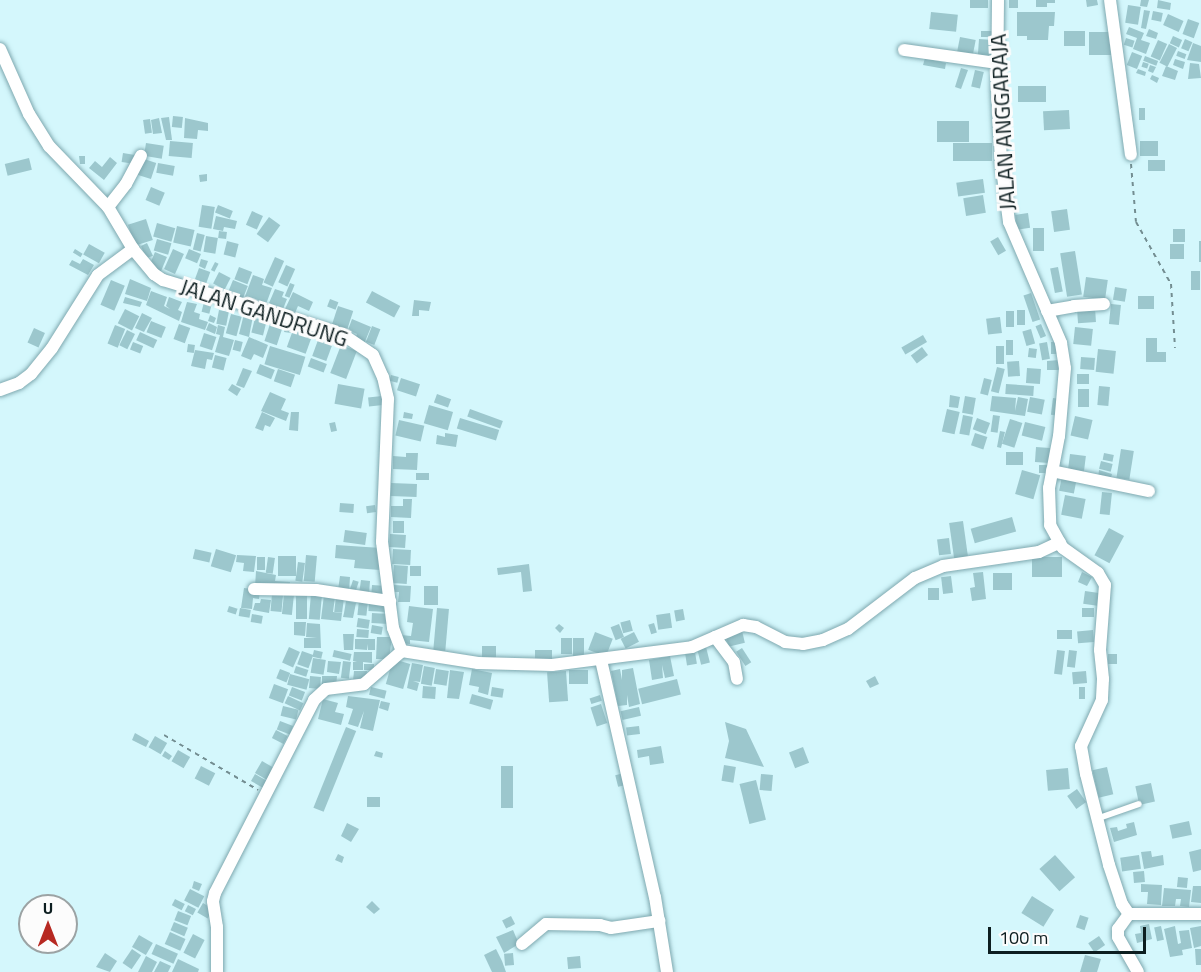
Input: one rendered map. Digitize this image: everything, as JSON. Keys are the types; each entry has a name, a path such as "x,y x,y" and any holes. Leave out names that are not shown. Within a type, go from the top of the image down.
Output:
{"street":[{"name":"JALAN ANGGARAJA","path":"998,0 997,63 1001,161 1009,222 1061,343 1065,368 1059,436 1049,488 1050,525 1063,548 1098,573 1105,585 1100,650 1104,679 1102,700 1081,746 1109,865 1122,904 1125,921 1118,937 1138,972"},
{"path":"1110,0 1131,155"},
{"name":"JALAN GANDRUNG","path":"0,49 29,114 49,146 108,207 145,265 163,280 342,334 373,355 383,377 388,399 382,542 393,628 402,651"},
{"path":"904,50 997,63"},
{"path":"108,207 126,184 141,156"},
{"path":"0,390 19,383 30,374 52,348 98,275 133,249"},
{"path":"1047,311 1104,304"},
{"path":"1052,471 1149,491"},
{"path":"217,972 218,927 213,901 215,893 319,693 326,689 364,684 402,651 478,663 552,665 692,647 743,625 756,627 785,642 803,644 823,640 848,629 915,578 943,566 1039,552 1060,543"},
{"path":"254,589 316,590 390,601"},
{"path":"715,637 734,662 736,679"},
{"path":"601,660 667,972"},
{"path":"1125,921 1201,914"},
{"path":"522,944 546,924 600,925 610,928 658,921"}],"lane":[{"path":"1099,818 1139,804"}],"path":[{"path":"1131,155 1136,222 1171,284 1175,348"},
{"path":"164,735 266,795"}],"building":[{"path":"970,0 988,0 988,8 970,8"},
{"path":"1009,0 1018,0 1018,8 1009,8"},
{"path":"1036,0 1055,0 1055,3 1047,3 1047,7 1036,7"},
{"path":"1086,0 1097,0 1098,5 1087,7"},
{"path":"1141,0 1149,0 1147,7 1140,6"},
{"path":"1158,0 1171,3 1170,10 1157,8"},
{"path":"1128,5 1141,7 1138,25 1125,23"},
{"path":"1144,10 1150,11 1146,29 1141,28"},
{"path":"1153,11 1163,13 1161,22 1151,20"},
{"path":"931,12 958,15 956,32 929,29"},
{"path":"1017,12 1055,12 1054,26 1049,26 1048,40 1027,40 1027,36 1017,36"},
{"path":"1168,14 1184,21 1179,32 1163,25"},
{"path":"1188,19 1199,23 1194,38 1183,34"},
{"path":"1129,27 1144,33 1141,40 1150,43 1146,54 1133,49 1137,38 1126,34"},
{"path":"1149,29 1158,33 1156,39 1146,36"},
{"path":"981,31 994,31 994,37 981,37"},
{"path":"1064,31 1085,31 1085,46 1064,46"},
{"path":"1089,32 1111,32 1111,55 1089,55"},
{"path":"1173,36 1182,40 1179,47 1170,43"},
{"path":"960,37 976,40 972,57 957,54"},
{"path":"1126,38 1135,41 1132,47 1124,45"},
{"path":"979,39 993,40 992,57 978,56"},
{"path":"1185,39 1192,42 1188,51 1181,48"},
{"path":"1158,40 1167,44 1160,61 1151,56"},
{"path":"1193,43 1201,46 1201,62 1187,60"},
{"path":"1169,44 1177,48 1167,67 1159,63"},
{"path":"1178,51 1186,54 1185,59 1176,56"},
{"path":"1132,52 1142,56 1137,69 1127,65"},
{"path":"1145,56 1158,61 1156,66 1143,61"},
{"path":"925,58 946,63 945,69 923,65"},
{"path":"1175,59 1185,62 1183,69 1173,65"},
{"path":"1143,62 1149,64 1147,69 1141,67"},
{"path":"1190,63 1199,64 1201,78 1188,79"},
{"path":"1150,65 1156,67 1153,73 1148,71"},
{"path":"1166,66 1178,71 1175,80 1162,76"},
{"path":"961,68 968,70 961,89 955,87"},
{"path":"1138,69 1146,72 1145,76 1136,73"},
{"path":"975,70 984,72 980,89 971,87"},
{"path":"1152,75 1159,78 1157,83 1150,79"},
{"path":"1018,86 1046,86 1046,102 1018,102"},
{"path":"1139,108 1145,108 1145,120 1139,120"},
{"path":"1069,110 1070,129 1044,130 1043,111"},
{"path":"173,116 183,117 182,128 172,127"},
{"path":"169,117 172,140 166,140 161,118"},
{"path":"159,118 162,133 153,134 151,120"},
{"path":"185,118 208,123 208,131 198,130 197,139 184,138"},
{"path":"150,119 152,133 145,134 143,120"},
{"path":"937,121 969,121 969,142 937,142"},
{"path":"170,141 193,143 192,158 169,156"},
{"path":"1140,141 1158,141 1158,156 1140,156"},
{"path":"146,143 164,146 162,159 144,156"},
{"path":"953,143 992,143 992,161 953,161"},
{"path":"123,153 135,155 133,164 122,162"},
{"path":"79,156 85,156 85,164 80,164"},
{"path":"110,157 117,163 104,180 89,168 95,161 102,167"},
{"path":"29,158 32,170 8,176 5,164"},
{"path":"141,158 156,163 151,179 136,174"},
{"path":"1148,160 1165,160 1165,171 1148,171"},
{"path":"158,163 175,166 173,176 156,173"},
{"path":"207,174 207,181 200,182 199,175"},
{"path":"983,179 985,193 958,197 956,183"},
{"path":"151,187 165,193 159,206 146,200"},
{"path":"983,195 986,213 966,216 963,198"},
{"path":"202,205 215,207 211,229 199,227"},
{"path":"218,205 233,211 230,218 215,212"},
{"path":"1067,209 1070,230 1054,232 1051,211"},
{"path":"252,211 263,216 257,230 246,225"},
{"path":"1028,213 1030,228 1017,230 1015,215"},
{"path":"216,216 237,221 235,229 224,227 223,231 213,229"},
{"path":"269,217 280,225 268,242 257,234"},
{"path":"146,219 153,240 135,246 128,225"},
{"path":"157,223 175,228 171,242 153,236"},
{"path":"177,226 195,230 191,247 173,243"},
{"path":"1033,228 1044,228 1044,251 1033,251"},
{"path":"1173,229 1185,229 1185,242 1173,242"},
{"path":"219,231 227,232 226,239 218,238"},
{"path":"197,233 205,235 201,251 193,249"},
{"path":"206,236 218,238 215,254 203,252"},
{"path":"998,237 1006,251 998,255 990,242"},
{"path":"157,239 171,243 168,255 154,251"},
{"path":"227,241 239,244 235,257 224,255"},
{"path":"1199,241 1201,241 1201,262 1199,262"},
{"path":"147,243 153,256 146,258 141,246"},
{"path":"89,244 105,253 99,263 83,254"},
{"path":"1170,244 1184,244 1184,259 1170,259"},
{"path":"75,249 83,254 81,257 73,252"},
{"path":"173,249 184,254 175,274 164,269"},
{"path":"189,249 201,254 197,263 185,258"},
{"path":"1075,251 1082,294 1067,297 1060,253"},
{"path":"155,252 167,257 160,273 148,268"},
{"path":"275,257 284,261 273,287 264,283"},
{"path":"83,259 94,265 88,275 69,265 72,260 80,264"},
{"path":"201,259 208,261 205,269 199,266"},
{"path":"215,262 219,264 214,272 211,270"},
{"path":"286,265 295,269 287,286 278,282"},
{"path":"239,267 252,272 247,284 234,279"},
{"path":"1058,267 1063,292 1055,293 1050,269"},
{"path":"199,268 210,272 206,283 195,279"},
{"path":"1191,271 1200,271 1200,290 1191,290"},
{"path":"219,272 231,278 225,289 213,284"},
{"path":"253,275 264,279 262,285 272,288 265,307 244,299"},
{"path":"1086,277 1108,280 1105,300 1083,297"},
{"path":"130,279 151,288 147,301 125,294"},
{"path":"111,280 125,286 114,311 100,305"},
{"path":"233,280 248,286 241,303 226,297"},
{"path":"290,283 295,285 289,298 285,296"},
{"path":"1115,287 1127,289 1125,302 1113,300"},
{"path":"275,289 284,292 282,297 287,299 283,309 269,303"},
{"path":"151,291 167,297 164,306 170,309 166,306 169,297 182,302 178,310 182,312 179,321 146,305"},
{"path":"372,291 400,306 394,318 366,302"},
{"path":"293,292 313,302 309,311 298,306 295,313 285,309"},
{"path":"1031,293 1040,319 1033,322 1023,296"},
{"path":"1138,296 1154,296 1154,309 1138,309"},
{"path":"125,297 142,302 140,307 123,303"},
{"path":"330,299 338,302 336,310 327,306"},
{"path":"414,300 431,302 429,311 419,310 419,316 412,316"},
{"path":"187,302 197,304 194,312 200,314 199,319 208,322 205,330 181,322"},
{"path":"204,302 212,304 209,314 202,312"},
{"path":"1111,304 1121,305 1119,325 1109,324"},
{"path":"338,306 353,311 347,331 332,326"},
{"path":"1095,308 1096,322 1078,323 1077,309"},
{"path":"125,309 139,316 132,331 118,323"},
{"path":"219,310 229,312 226,326 216,324"},
{"path":"1017,310 1025,310 1025,325 1017,325"},
{"path":"1006,311 1014,311 1014,327 1006,327"},
{"path":"142,313 152,318 144,332 135,328"},
{"path":"231,314 242,317 236,336 226,333"},
{"path":"244,314 253,316 249,337 239,334"},
{"path":"210,315 216,318 214,323 208,321"},
{"path":"1000,317 1002,333 988,335 986,319"},
{"path":"255,318 267,321 263,335 251,333"},
{"path":"352,319 371,327 364,344 355,340 357,334 348,330"},
{"path":"151,321 166,327 161,338 147,332"},
{"path":"209,323 217,327 215,334 206,330"},
{"path":"179,324 190,328 185,343 174,339"},
{"path":"270,324 282,328 277,345 264,341"},
{"path":"1041,324 1046,336 1041,338 1035,326"},
{"path":"115,325 125,329 118,348 108,344"},
{"path":"218,325 225,327 223,337 234,340 229,356 215,352 220,335 216,334"},
{"path":"286,325 292,326 291,333 284,332"},
{"path":"372,326 380,329 374,345 366,342"},
{"path":"1075,327 1093,329 1091,346 1073,344"},
{"path":"34,328 45,333 38,347 27,343"},
{"path":"1031,329 1035,343 1026,346 1022,331"},
{"path":"127,330 135,334 127,349 119,345"},
{"path":"293,330 312,337 306,354 287,347"},
{"path":"140,332 157,340 153,348 136,340"},
{"path":"204,333 216,337 212,350 200,346"},
{"path":"923,335 927,342 905,354 901,348"},
{"path":"249,337 268,345 263,358 254,354 251,360 241,356"},
{"path":"1146,338 1157,338 1157,352 1166,352 1166,362 1146,362"},
{"path":"235,340 243,342 240,352 233,350"},
{"path":"318,340 332,345 326,361 312,356"},
{"path":"1006,340 1013,340 1013,355 1006,355"},
{"path":"133,342 143,346 140,354 130,349"},
{"path":"1047,342 1050,359 1042,360 1039,343"},
{"path":"1051,342 1058,342 1058,354 1051,354"},
{"path":"188,344 195,345 194,353 187,352"},
{"path":"341,345 357,351 346,379 330,373"},
{"path":"270,346 305,357 300,375 264,364"},
{"path":"996,346 1004,346 1004,364 996,364"},
{"path":"922,347 928,355 917,363 911,355"},
{"path":"1029,348 1037,349 1036,358 1028,357"},
{"path":"1098,349 1116,351 1113,374 1096,372"},
{"path":"195,350 214,353 212,360 207,359 205,369 191,366"},
{"path":"215,355 227,358 223,371 212,368"},
{"path":"1081,357 1095,358 1094,370 1080,369"},
{"path":"311,358 327,364 324,372 308,366"},
{"path":"1059,360 1060,370 1047,370 1047,361"},
{"path":"1019,361 1020,376 1008,377 1007,362"},
{"path":"260,364 275,370 271,379 256,373"},
{"path":"997,367 1005,369 999,393 991,391"},
{"path":"243,368 252,371 244,388 236,385"},
{"path":"1027,368 1041,369 1040,384 1026,383"},
{"path":"278,369 295,375 291,387 274,381"},
{"path":"1077,374 1089,374 1089,384 1077,384"},
{"path":"391,375 399,377 397,383 390,381"},
{"path":"401,378 420,384 416,397 397,390"},
{"path":"984,378 992,380 988,395 980,394"},
{"path":"232,384 241,389 237,396 228,390"},
{"path":"338,384 365,389 361,408 335,404"},
{"path":"1006,384 1034,386 1033,396 1005,394"},
{"path":"1099,386 1110,387 1108,406 1097,405"},
{"path":"1078,389 1089,389 1089,407 1078,407"},
{"path":"270,392 286,399 281,410 289,413 286,421 261,411"},
{"path":"437,394 451,399 448,408 434,402"},
{"path":"950,395 960,397 958,408 949,407"},
{"path":"382,396 383,405 369,406 368,397"},
{"path":"965,396 976,398 973,415 962,413"},
{"path":"992,396 1016,398 1015,411 1018,397 1028,399 1025,416 990,411"},
{"path":"1030,397 1045,400 1042,415 1027,412"},
{"path":"1053,398 1061,399 1059,416 1051,415"},
{"path":"429,405 453,412 448,430 424,423"},
{"path":"470,409 503,421 500,428 467,417"},
{"path":"947,409 960,412 954,434 942,431"},
{"path":"262,412 275,418 270,427 265,425 263,431 255,428"},
{"path":"291,412 299,412 298,431 289,430"},
{"path":"404,412 413,414 412,419 403,418"},
{"path":"963,415 973,417 969,436 959,434"},
{"path":"993,415 1000,416 998,433 991,432"},
{"path":"1075,416 1093,420 1088,440 1071,435"},
{"path":"460,418 499,430 496,441 457,429"},
{"path":"977,418 990,423 986,434 973,429"},
{"path":"1010,419 1022,423 1014,448 1002,444"},
{"path":"399,420 424,426 421,441 395,436"},
{"path":"335,422 337,431 331,432 329,423"},
{"path":"1025,422 1045,427 1042,441 1022,436"},
{"path":"1000,431 1005,432 1001,448 997,447"},
{"path":"445,433 458,435 456,447 436,444 437,435 445,437"},
{"path":"975,433 987,437 983,449 971,445"},
{"path":"1036,447 1050,448 1049,463 1035,462"},
{"path":"1121,449 1134,451 1129,480 1116,478"},
{"path":"1006,452 1023,452 1023,465 1006,465"},
{"path":"406,453 418,453 417,470 393,469 393,456 406,457"},
{"path":"1104,453 1114,455 1112,462 1103,460"},
{"path":"1070,454 1086,456 1084,473 1068,471"},
{"path":"1101,461 1113,464 1111,472 1099,469"},
{"path":"1039,465 1048,465 1048,473 1039,473"},
{"path":"1022,470 1040,475 1033,499 1015,494"},
{"path":"1099,470 1112,474 1110,481 1098,478"},
{"path":"416,473 429,473 429,480 416,480"},
{"path":"1062,476 1077,479 1074,494 1059,491"},
{"path":"391,483 417,484 417,497 391,496"},
{"path":"1102,492 1112,493 1110,515 1100,514"},
{"path":"1065,495 1086,499 1082,519 1061,515"},
{"path":"403,499 412,499 411,518 391,517 391,506 403,506"},
{"path":"340,503 354,504 353,513 339,512"},
{"path":"375,505 376,512 367,513 366,506"},
{"path":"1012,517 1016,531 975,543 971,529"},
{"path":"393,521 404,521 404,533 393,533"},
{"path":"963,521 968,557 954,559 949,523"},
{"path":"1109,528 1124,536 1109,563 1094,555"},
{"path":"345,530 367,533 365,545 343,542"},
{"path":"390,534 406,535 405,548 389,547"},
{"path":"949,538 951,554 939,555 937,539"},
{"path":"336,545 381,548 380,570 354,568 355,560 335,558"},
{"path":"195,549 212,553 209,563 193,559"},
{"path":"216,549 236,555 231,572 211,566"},
{"path":"393,549 411,550 410,565 392,564"},
{"path":"237,555 256,556 254,572 243,571 244,563 236,562"},
{"path":"306,555 317,556 315,582 304,581"},
{"path":"278,556 296,556 296,576 278,576"},
{"path":"257,557 265,557 265,570 257,570"},
{"path":"268,557 275,558 273,574 266,573"},
{"path":"1032,557 1062,557 1062,577 1032,577"},
{"path":"298,562 305,563 302,582 295,581"},
{"path":"529,564 532,591 523,592 521,572 498,575 497,568"},
{"path":"394,565 408,566 407,584 393,583"},
{"path":"410,566 421,566 421,576 410,576"},
{"path":"256,571 276,575 275,581 290,582 289,589 255,587"},
{"path":"983,572 986,599 972,601 970,588 975,587 973,573"},
{"path":"1082,572 1092,577 1087,586 1078,582"},
{"path":"993,573 1012,573 1012,590 993,590"},
{"path":"340,576 350,577 349,592 338,590"},
{"path":"951,576 953,593 943,594 941,577"},
{"path":"353,580 359,582 355,594 349,592"},
{"path":"361,580 370,581 369,594 359,594"},
{"path":"372,585 386,586 385,597 371,596"},
{"path":"394,585 411,586 410,602 398,602 399,592 394,592"},
{"path":"424,586 438,586 438,605 424,605"},
{"path":"244,588 260,590 259,599 253,598 252,609 241,608"},
{"path":"928,588 939,588 939,600 928,600"},
{"path":"1085,591 1099,593 1097,606 1083,604"},
{"path":"272,594 283,595 281,612 271,611"},
{"path":"284,594 294,595 292,615 282,614"},
{"path":"296,594 307,594 307,619 296,619"},
{"path":"311,594 322,595 320,620 309,619"},
{"path":"324,595 335,597 333,612 342,613 341,621 321,619"},
{"path":"336,597 344,598 342,613 334,612"},
{"path":"261,599 271,600 269,613 253,610 255,603 260,603"},
{"path":"359,600 368,601 366,616 357,615"},
{"path":"369,600 387,601 386,612 368,611"},
{"path":"346,601 356,603 353,618 343,617"},
{"path":"229,606 238,609 236,614 227,612"},
{"path":"409,606 433,609 429,642 410,640 410,644 400,643 401,635 411,636 413,623 407,622"},
{"path":"240,608 251,610 249,618 239,616"},
{"path":"437,608 449,609 445,651 433,650"},
{"path":"1082,608 1094,608 1094,617 1082,617"},
{"path":"683,609 685,620 676,621 674,611"},
{"path":"372,613 389,614 388,624 371,623"},
{"path":"670,613 672,628 658,630 656,615"},
{"path":"252,614 263,616 261,624 251,622"},
{"path":"358,618 370,620 368,629 357,627"},
{"path":"630,620 633,631 623,633 620,623"},
{"path":"294,622 306,622 305,636 294,635"},
{"path":"307,623 320,624 321,648 304,648 304,638 317,638 306,637"},
{"path":"654,623 657,633 651,634 648,625"},
{"path":"559,624 564,628 560,633 555,628"},
{"path":"619,624 624,637 616,640 611,627"},
{"path":"372,625 383,627 381,635 371,633"},
{"path":"357,629 369,630 368,638 356,637"},
{"path":"1057,630 1072,630 1072,639 1057,639"},
{"path":"1093,630 1094,642 1078,643 1077,631"},
{"path":"742,631 745,643 728,647 726,635"},
{"path":"595,632 613,639 606,657 588,650"},
{"path":"634,632 639,642 626,649 621,639"},
{"path":"343,634 354,634 353,650 344,650"},
{"path":"377,637 392,637 389,659 376,659"},
{"path":"561,638 572,638 572,654 561,654"},
{"path":"573,638 584,638 584,659 573,659"},
{"path":"355,639 375,639 375,650 368,650 367,644 367,650 355,649"},
{"path":"482,646 496,646 496,658 482,658"},
{"path":"289,647 300,652 293,667 282,663"},
{"path":"706,647 710,663 701,665 697,649"},
{"path":"742,648 751,662 745,666 736,652"},
{"path":"314,650 323,652 321,659 312,657"},
{"path":"334,650 352,654 350,661 332,657"},
{"path":"535,650 552,650 552,661 535,661"},
{"path":"1057,650 1065,651 1062,675 1054,674"},
{"path":"1069,650 1077,651 1075,668 1067,667"},
{"path":"302,651 313,655 308,668 297,664"},
{"path":"354,652 372,652 372,663 363,662 363,670 353,670 353,662 357,662 353,661"},
{"path":"695,652 697,664 687,665 685,654"},
{"path":"1108,654 1117,654 1117,664 1108,664"},
{"path":"670,656 674,676 665,678 662,665 663,678 652,680 649,660"},
{"path":"313,658 326,660 323,675 311,673"},
{"path":"393,659 410,664 403,689 386,684"},
{"path":"328,661 341,662 339,674 327,672"},
{"path":"343,661 351,662 349,679 341,678"},
{"path":"412,663 423,665 420,682 413,681 419,683 417,691 407,688"},
{"path":"364,664 374,664 374,670 364,670"},
{"path":"296,666 308,670 306,677 294,673"},
{"path":"424,666 435,668 432,686 421,684"},
{"path":"633,668 640,704 629,707 627,695 627,705 618,706 611,671 620,669 622,680 622,670"},
{"path":"280,669 290,673 286,682 276,678"},
{"path":"436,669 449,671 446,686 434,684"},
{"path":"472,669 492,673 488,695 478,692 479,687 469,685"},
{"path":"450,670 464,672 459,699 447,698"},
{"path":"569,670 588,670 588,684 569,684"},
{"path":"354,671 367,671 366,681 353,681"},
{"path":"566,671 568,701 549,702 547,672"},
{"path":"1086,671 1087,683 1073,684 1072,672"},
{"path":"290,674 309,679 306,690 287,685"},
{"path":"310,676 321,677 320,689 309,688"},
{"path":"322,676 337,676 336,687 322,686"},
{"path":"875,676 879,684 870,688 866,681"},
{"path":"677,679 681,695 642,704 638,689"},
{"path":"274,684 288,689 283,703 269,698"},
{"path":"423,686 436,687 435,699 422,698"},
{"path":"292,687 305,692 302,700 289,695"},
{"path":"371,687 387,691 385,699 369,695"},
{"path":"492,687 504,689 502,698 491,696"},
{"path":"1079,687 1085,687 1085,699 1079,699"},
{"path":"472,694 493,700 490,710 469,704"},
{"path":"600,695 602,701 591,704 590,698"},
{"path":"288,696 303,703 300,710 285,703"},
{"path":"348,696 380,700 373,731 360,728 364,711 358,727 348,724 353,709 346,707"},
{"path":"323,699 338,703 335,712 344,714 341,725 318,719"},
{"path":"381,701 390,703 388,711 379,708"},
{"path":"601,704 607,723 597,726 591,707"},
{"path":"283,706 299,710 296,720 281,716"},
{"path":"639,707 641,716 623,720 620,711"},
{"path":"280,721 293,726 290,734 277,729"},
{"path":"725,722 746,729 764,767 725,758 729,741"},
{"path":"639,726 640,734 627,736 626,728"},
{"path":"346,727 356,731 324,812 313,808"},
{"path":"276,730 288,736 283,744 272,738"},
{"path":"135,733 149,741 146,747 132,740"},
{"path":"155,736 167,743 161,754 148,747"},
{"path":"661,746 664,763 650,765 649,756 638,758 637,750"},
{"path":"803,747 809,763 795,768 789,752"},
{"path":"178,750 190,757 184,768 172,761"},
{"path":"165,751 172,756 169,760 162,756"},
{"path":"376,751 383,753 382,758 374,756"},
{"path":"262,761 276,769 269,781 255,773"},
{"path":"724,765 736,767 733,783 721,781"},
{"path":"201,766 215,773 209,786 195,778"},
{"path":"501,766 513,766 513,808 501,808"},
{"path":"1107,767 1113,794 1099,798 1092,770"},
{"path":"1068,768 1070,789 1048,791 1046,770"},
{"path":"624,773 627,785 618,787 615,775"},
{"path":"255,774 269,782 265,789 251,781"},
{"path":"761,774 773,775 772,791 760,790"},
{"path":"756,780 766,820 749,824 740,784"},
{"path":"1151,783 1155,802 1139,805 1135,786"},
{"path":"1077,789 1086,802 1076,809 1067,796"},
{"path":"367,797 380,797 380,807 367,807"},
{"path":"1189,821 1192,835 1172,839 1169,825"},
{"path":"1134,822 1137,835 1114,842 1110,828 1117,827 1118,831 1127,828 1126,824"},
{"path":"347,823 359,829 351,842 341,836"},
{"path":"1201,849 1201,870 1193,872 1189,852"},
{"path":"1151,851 1152,857 1163,855 1164,865 1144,869 1141,852"},
{"path":"338,854 344,857 342,863 335,860"},
{"path":"1055,855 1075,877 1059,891 1039,869"},
{"path":"1139,855 1141,869 1122,872 1120,858"},
{"path":"1144,871 1145,882 1134,883 1133,872"},
{"path":"1178,877 1188,878 1187,888 1177,887"},
{"path":"194,881 202,884 199,891 192,888"},
{"path":"1141,884 1162,885 1161,905 1147,904 1148,892 1141,892"},
{"path":"1193,886 1201,886 1201,903 1191,902"},
{"path":"1164,888 1191,890 1189,907 1180,906 1181,899 1176,899 1175,906 1162,906"},
{"path":"190,889 204,896 198,908 184,901"},
{"path":"1032,896 1054,910 1043,927 1021,913"},
{"path":"175,899 185,904 182,910 172,905"},
{"path":"372,901 380,909 374,914 366,907"},
{"path":"203,903 213,909 208,919 197,912"},
{"path":"188,905 196,909 193,915 185,911"},
{"path":"178,911 191,916 187,925 174,920"},
{"path":"1080,915 1089,918 1085,930 1076,927"},
{"path":"511,916 515,924 506,929 502,921"},
{"path":"174,922 188,928 184,936 170,930"},
{"path":"1149,924 1152,939 1137,943 1135,934 1141,933 1140,926"},
{"path":"1161,926 1164,940 1157,941 1154,927"},
{"path":"1175,926 1178,944 1181,943 1179,931 1189,930 1192,948 1182,950 1183,955 1170,957 1164,929"},
{"path":"1201,926 1201,946 1194,948 1190,928"},
{"path":"513,930 519,944 504,953 496,937"},
{"path":"170,932 186,939 180,951 165,944"},
{"path":"193,934 205,940 195,959 183,953"},
{"path":"139,935 153,943 146,955 132,947"},
{"path":"1099,936 1105,945 1094,952 1088,943"},
{"path":"156,944 178,954 173,964 152,954"},
{"path":"132,949 141,955 132,969 122,963"},
{"path":"496,949 506,972 492,972 484,955"},
{"path":"1195,949 1201,949 1201,965 1196,965"},
{"path":"105,953 117,961 110,972 96,967"},
{"path":"513,953 514,965 505,966 504,954"},
{"path":"1085,955 1101,959 1097,972 1080,972"},
{"path":"146,956 157,962 152,972 138,972"},
{"path":"580,956 581,968 568,969 567,957"},
{"path":"178,959 199,969 198,972 172,972"},
{"path":"160,961 171,966 168,972 154,972"}]}
